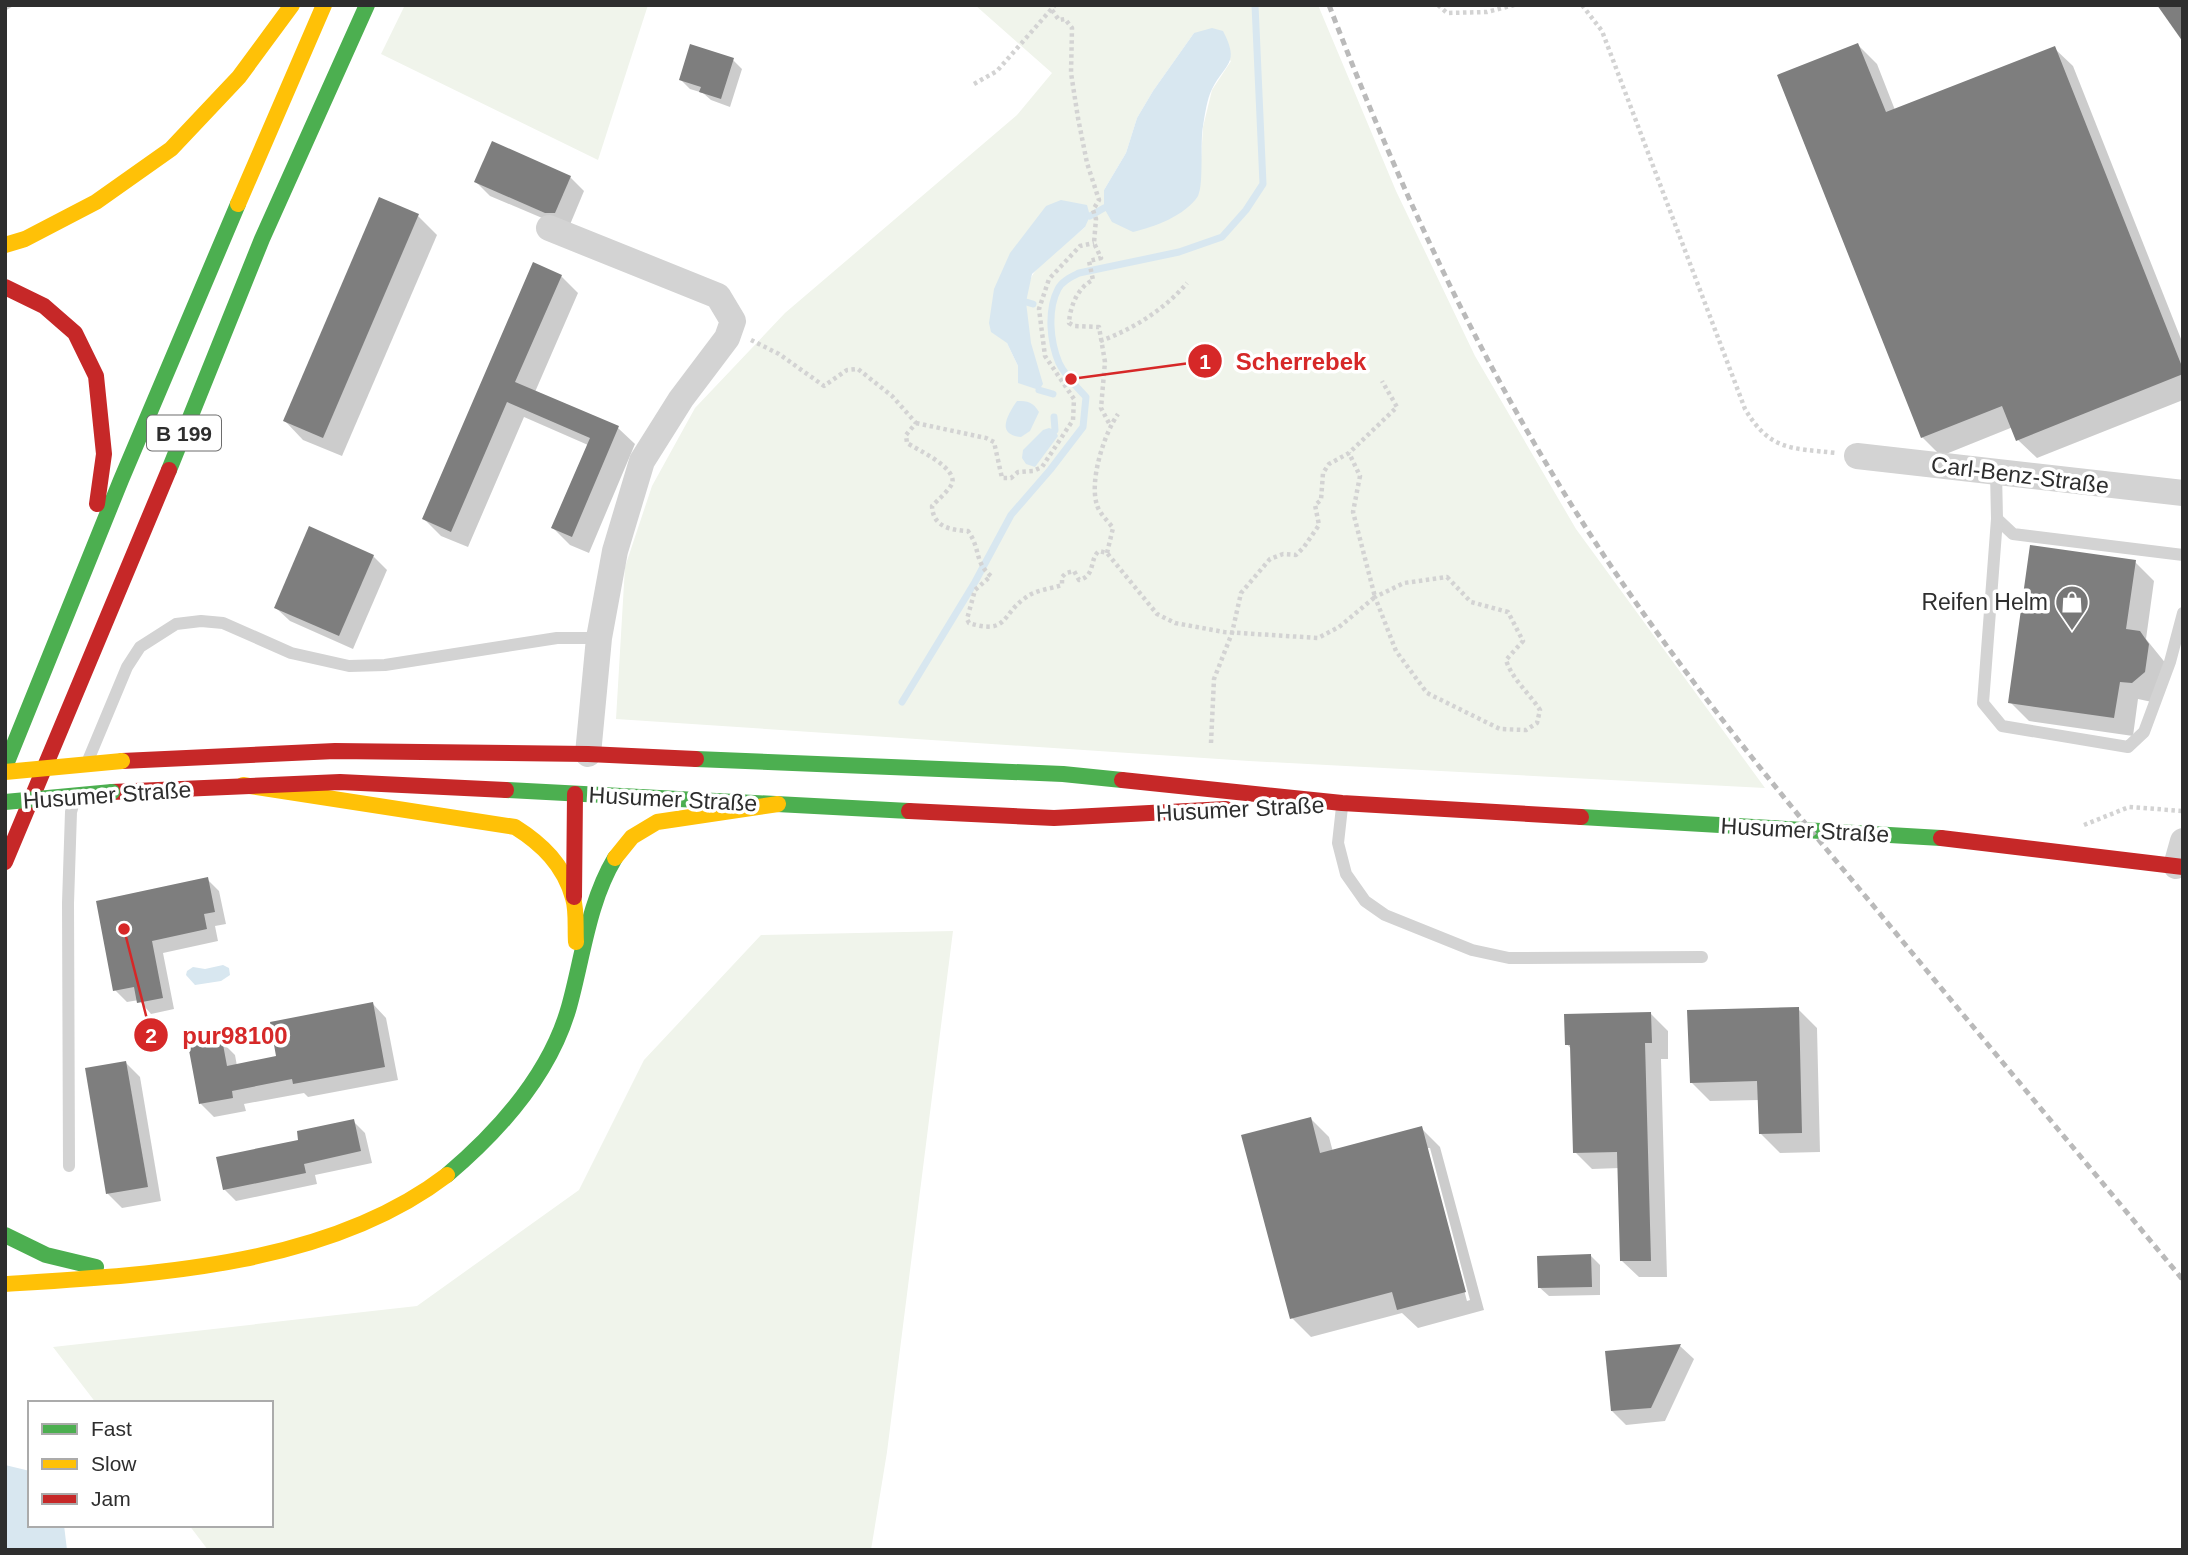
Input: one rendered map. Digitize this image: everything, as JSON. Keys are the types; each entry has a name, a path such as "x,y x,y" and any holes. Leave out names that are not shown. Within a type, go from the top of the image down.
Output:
{"main road":[{"path":"5,245 25,239 96,202 171,149 239,77 292,5"},
{"name":"B 199","path":"5,767 222,237 324,5"},
{"name":"B 199","path":"5,862 137,550 262,239 367,5"},
{"path":"5,287 44,306 75,333 96,376 104,454 90,555"},
{"name":"Husumer Straße","path":"5,772 122,761 335,751 582,774 601,795 1054,818 1342,803"},
{"path":"582,774 601,795 600,816"},
{"path":"575,979 574,899 582,774"},
{"name":"Husumer Straße","path":"5,802 112,792 243,785 582,774 1063,774 1342,803 1932,837 2180,858"},
{"path":"243,785 515,827 540,843 562,872 574,899"},
{"path":"5,1284 150,1274 228,1264 277,1254 382,1214 410,1200 444,1177 471,1154 502,1122 526,1090 558,1035 597,898 610,865 627,841 657,822 778,804"},
{"path":"597,898 598,862"},
{"path":"5,1235 46,1255 104,1269 150,1274"}],"street":[{"path":"549,228 718,296 733,321 727,338"},
{"name":"Husumer Straße","path":"582,774 599,638 615,551 642,461 681,399 727,338"},
{"name":"Carl-Benz-Straße","path":"1857,456 2183,494"}],"lane":[{"path":"1996,472 1997,519 1983,703 2002,726 2128,747 2144,732 2170,662 2183,613"},
{"path":"1997,519 2013,534 2183,555"},
{"path":"69,1166 68,903 71,812 80,779 127,667 140,647 176,624 201,621 223,624 291,653 349,666 385,665 557,638 599,638"},
{"path":"1342,803 1338,843 1346,874 1365,901 1385,915 1472,950 1509,958 1702,957"}],"path":[{"path":"1438,5 1447,13 1487,12 1514,5"},
{"path":"1582,5 1602,31 1745,409 1755,427 1769,440 1789,448 1857,456"},
{"path":"974,83 997,71 1053,8 1059,20 1065,19 1072,28 1071,73 1087,163 1099,200 1093,210 1096,219 1094,243 1101,258 1089,261 1093,279 1084,284 1075,299 1069,323 1073,326 1099,327 1105,362 1101,408 1110,425"},
{"path":"727,338 754,340 824,386 847,370 858,369 892,396 916,423 986,438 993,442 1002,478 1011,478 1018,472 1042,467 1073,420 1074,399 1045,356 1040,309 1049,279 1080,246 1094,243"},
{"path":"1100,341 1120,334 1174,298 1187,283"},
{"path":"1211,743 1214,678 1232,633 1241,593 1270,559 1283,554 1296,555 1319,525 1315,505 1321,500 1323,473 1329,464 1349,453 1397,407 1382,381"},
{"path":"1107,553 1113,528 1097,507 1095,471 1110,425 1118,414"},
{"path":"916,423 906,435 907,443 947,468 952,476 951,484 932,506 933,515 938,523 954,530 968,531 976,542 980,567 991,576 975,590 967,619 969,622 987,628 1005,621 1023,599 1062,585 1062,577 1066,573 1074,571 1079,580 1084,579 1091,573 1093,556 1097,552 1107,553 1157,614 1175,623 1232,633 1318,638 1339,627 1375,597 1404,583 1447,577 1471,602 1508,612 1523,641 1506,660 1510,672 1541,710 1537,723 1526,730 1500,729 1427,693 1396,651 1375,597 1353,512 1360,476 1349,453"},
{"path":"2073,827 2129,807 2183,811"}],"shaded area":[{"path":"405,5 648,5 598,160 381,54"},
{"path":"975,5 1318,5 1396,191 1475,356 1576,529 1765,788 1249,761 616,719 625,567 652,486 695,408 785,313 1017,115 1052,73","holes":["1194,33 1231,61 1212,90 1203,127 1199,194 1104,190 1126,153 1137,118","1046,206 1085,227 1035,271 1027,289 1028,330 1042,384 1018,366 1007,343"]},
{"path":"1212,28 1223,31 1231,57 1207,102 1198,196 1177,215 1133,232 1112,222 1104,208 1104,190 1126,153 1137,118 1153,91 1194,33"},
{"path":"1061,200 1087,205 1090,216 1085,227 1032,274 1026,302 1031,343 1043,384 1039,390 1018,383 1018,366 1007,343 991,332 989,323 994,289 1010,253 1046,206"},
{"path":"1017,401 1030,403 1039,412 1030,431 1021,437 1008,432 1006,428 1007,418"},
{"path":"1043,430 1055,430 1058,436 1035,467 1026,464 1022,458 1023,450"},
{"path":"953,931 887,1452 871,1550 208,1550 191,1527 273,1527 273,1401 94,1401 53,1347 417,1306 579,1190 644,1060 761,935"},
{"path":"223,965 229,968 230,975 221,981 195,985 186,975 193,967 205,969"},
{"path":"5,1465 28,1471 28,1527 64,1527 67,1550 5,1550"}],"building":[{"path":"2157,5 2183,5 2183,42"},
{"path":"1858,43 1886,112 2055,46 2183,374 2016,441 2002,406 1921,438 1777,75"},
{"path":"690,44 734,58 721,99 699,92 701,87 679,80"},
{"path":"492,141 571,176 555,213 545,213 474,182"},
{"path":"379,197 419,214 323,438 283,421"},
{"path":"533,262 562,275 515,382 619,426 572,537 551,528 590,438 507,402 451,532 422,519"},
{"path":"309,526 374,555 339,636 274,608"},
{"path":"2030,545 2136,560 2126,629 2140,631 2149,644 2145,672 2132,683 2120,682 2114,718 2008,703"},
{"path":"208,877 215,912 204,914 207,929 152,941 163,998 137,1003 134,987 113,991 96,901"},
{"path":"373,1002 385,1067 293,1084 292,1079 232,1091 233,1098 199,1104 188,1045 222,1039 227,1066 276,1056 270,1022"},
{"path":"1799,1007 1802,1133 1759,1134 1757,1081 1690,1083 1687,1010"},
{"path":"1651,1012 1652,1043 1645,1043 1651,1261 1620,1261 1617,1152 1573,1153 1570,1045 1565,1045 1564,1014"},
{"path":"126,1061 148,1187 106,1194 85,1068"},
{"path":"1311,1117 1320,1153 1422,1126 1466,1292 1397,1310 1392,1292 1290,1319 1241,1135"},
{"path":"354,1119 361,1151 304,1164 306,1173 223,1190 216,1157 298,1140 297,1131"},
{"path":"1591,1254 1592,1287 1538,1288 1537,1256"},
{"path":"1681,1344 1651,1408 1611,1411 1605,1351"}],"waterway":[{"path":"902,702 975,582 1011,515 1083,427 1086,397 1062,368 1052,336 1052,306 1060,286 1079,273 1179,252 1222,237 1246,210 1263,184 1255,5"},
{"path":"1090,216 1104,208"},
{"path":"1026,302 1033,304"},
{"path":"1039,390 1053,394"},
{"path":"1054,417 1055,430"}],"railway":[{"path":"1329,5 1383,139 1474,333 1543,458 1614,571 1685,671 1760,767 2183,1280"}],"traffic: fast":[{"path":"169,470 262,239 367,5"},
{"path":"5,767 121,480 238,204"},
{"path":"696,759 1063,774 1122,780"},
{"path":"506,790 909,811"},
{"path":"5,802 112,792"},
{"path":"1581,817 1941,838"},
{"path":"447,1175 503,1120 536,1078 549,1055 569,1007 598,893 615,858"},
{"path":"5,1235 46,1255 96,1267"}],"traffic: slow":[{"path":"5,245 25,239 96,202 171,149 239,77 292,5"},
{"path":"238,204 324,5"},
{"path":"5,772 122,761"},
{"path":"243,785 515,827 543,848 564,875 574,903 576,942"},
{"path":"615,858 632,837 657,822 778,804"},
{"path":"5,1284 177,1270 293,1248 348,1230 400,1206 447,1175"}],"traffic: jam":[{"path":"5,287 44,306 75,333 96,376 104,454 97,504"},
{"path":"5,862 169,470"},
{"path":"122,761 335,751 588,754 696,759"},
{"path":"1122,780 1342,803 1581,817"},
{"path":"112,792 340,782 506,790"},
{"path":"574,897 575,794"},
{"path":"909,811 1054,818 1226,809"},
{"path":"1941,838 2183,867"}],"place":[{"name":"Scherrebek","path":"1071,379"},
{"name":"Reifen Helm","path":"2072,632"},
{"name":"pur98100","path":"124,929"}]}
